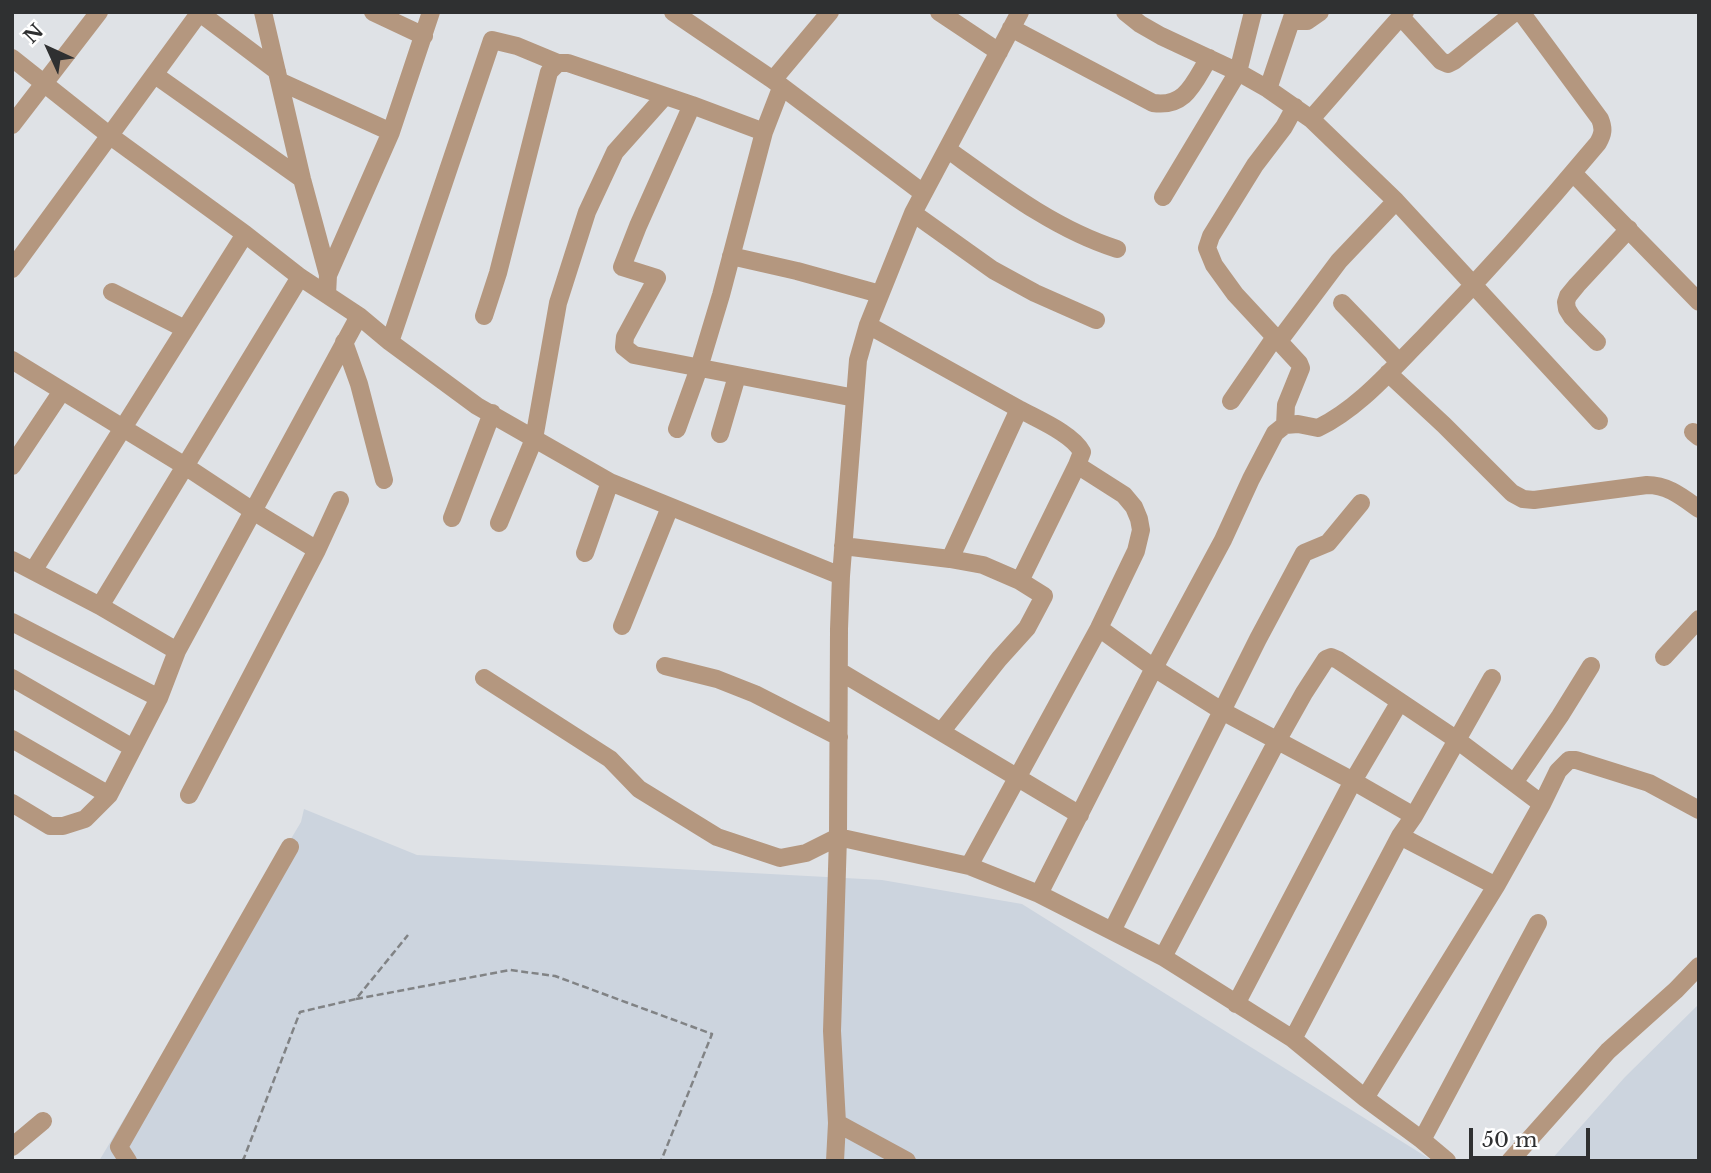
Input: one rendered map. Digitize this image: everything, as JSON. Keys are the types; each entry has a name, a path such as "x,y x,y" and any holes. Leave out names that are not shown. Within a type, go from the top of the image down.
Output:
{"street":[{"path":"263,12 302,179 328,275 327,295"},
{"path":"373,12 424,36"},
{"path":"328,275 391,132 432,12"},
{"path":"673,12 777,84 923,193"},
{"path":"677,429 699,368 777,84 830,12"},
{"path":"939,12 999,52"},
{"path":"835,1161 837,1123 832,1031 838,837 841,576 858,360 868,325 913,213 1020,12"},
{"path":"1125,12 1161,36 1268,89 1311,119 1396,201 1600,421"},
{"path":"1163,197 1238,72 1252,12"},
{"path":"1268,89 1292,17 1307,21 1320,12"},
{"path":"12,269 200,13 279,77 391,132"},
{"path":"12,125 94,14"},
{"path":"1040,894 1154,668 1223,540 1275,433 1285,425 1298,424 1318,428 1342,415 1475,285 1573,173 1603,134 1600,119 1524,14 1448,64 1441,61 1403,14 1311,119"},
{"path":"1011,28 1153,103 1163,105 1174,103 1191,88 1209,58"},
{"path":"390,342 492,40 558,63 568,63 764,132"},
{"path":"12,58 109,135 300,277 359,316 477,406 610,482 841,576"},
{"path":"484,316 498,273 550,72 558,63"},
{"path":"155,75 302,179"},
{"path":"499,523 534,439 558,303 587,212 615,152 664,96"},
{"path":"692,105 622,267 657,278 625,338 624,347 634,355 855,398"},
{"path":"1285,425 1286,405 1301,368 1296,358 1235,294 1214,265 1207,248 1211,236 1255,165 1295,107"},
{"path":"947,149 1007,192 1070,231 1117,249"},
{"path":"1573,173 1699,302"},
{"path":"1231,401 1339,261 1396,201"},
{"path":"913,213 993,270 1035,293 1096,320"},
{"path":"1597,342 1572,317 1566,302 1568,296 1629,229"},
{"path":"33,571 245,234"},
{"path":"731,256 880,294"},
{"path":"100,606 300,277"},
{"path":"112,292 185,329"},
{"path":"1342,303 1444,425 1512,493 1523,499 1534,500 1658,485 1699,509"},
{"path":"12,803 50,826 63,826 85,819 109,795 159,698 177,651 359,316"},
{"path":"868,325 1079,445 1082,452 1077,465 1020,581"},
{"path":"344,342 359,384 384,480"},
{"path":"12,360 317,550"},
{"path":"720,434 737,376"},
{"path":"12,466 62,391"},
{"path":"950,559 1019,409"},
{"path":"452,518 492,413"},
{"path":"969,866 1099,628 1136,551 1141,530 1133,507 1124,495 1077,465"},
{"path":"585,553 610,482"},
{"path":"189,795 317,550 340,500"},
{"path":"1112,930 1304,553 1328,543 1361,503"},
{"path":"622,626 670,507"},
{"path":"843,546 983,565 1020,581 1044,596 1027,628 942,732"},
{"path":"12,560 100,606 177,651"},
{"path":"1664,657 1699,619"},
{"path":"12,622 159,698"},
{"path":"1099,628 1154,668 1222,711 1414,816"},
{"path":"1163,957 1278,741 1326,659 1331,657 1457,740 1542,804"},
{"path":"665,666 717,679 755,694 838,737"},
{"path":"1514,783 1591,666"},
{"path":"839,671 1080,815"},
{"path":"484,678 610,759 639,789 717,837 780,858 806,853 838,837 969,866 1040,894 1112,930 1163,957 1293,1039 1447,1161"},
{"path":"1293,1039 1400,836 1492,678"},
{"path":"14,685 133,748"},
{"path":"1236,1004 1353,781 1399,703"},
{"path":"12,739 109,795"},
{"path":"1365,1098 1496,886 1558,771 1569,760 1649,783 1699,810"},
{"path":"1400,836 1496,886"},
{"path":"128,1161 119,1147 290,847"},
{"path":"1422,1140 1538,923"},
{"path":"1510,1161 1608,1051 1699,966"},
{"path":"12,1147 43,1121"},
{"path":"837,1123 906,1161"}],"path":[{"path":"356,999 408,935"},
{"path":"242,1161 300,1012 510,970 555,976 712,1034 660,1161"}],"shaded area":[{"path":"304,809 417,855 882,880 1022,904 1433,1161 99,1161 301,822"},
{"path":"1699,1004 1699,1161 1550,1161 1625,1077"}]}
